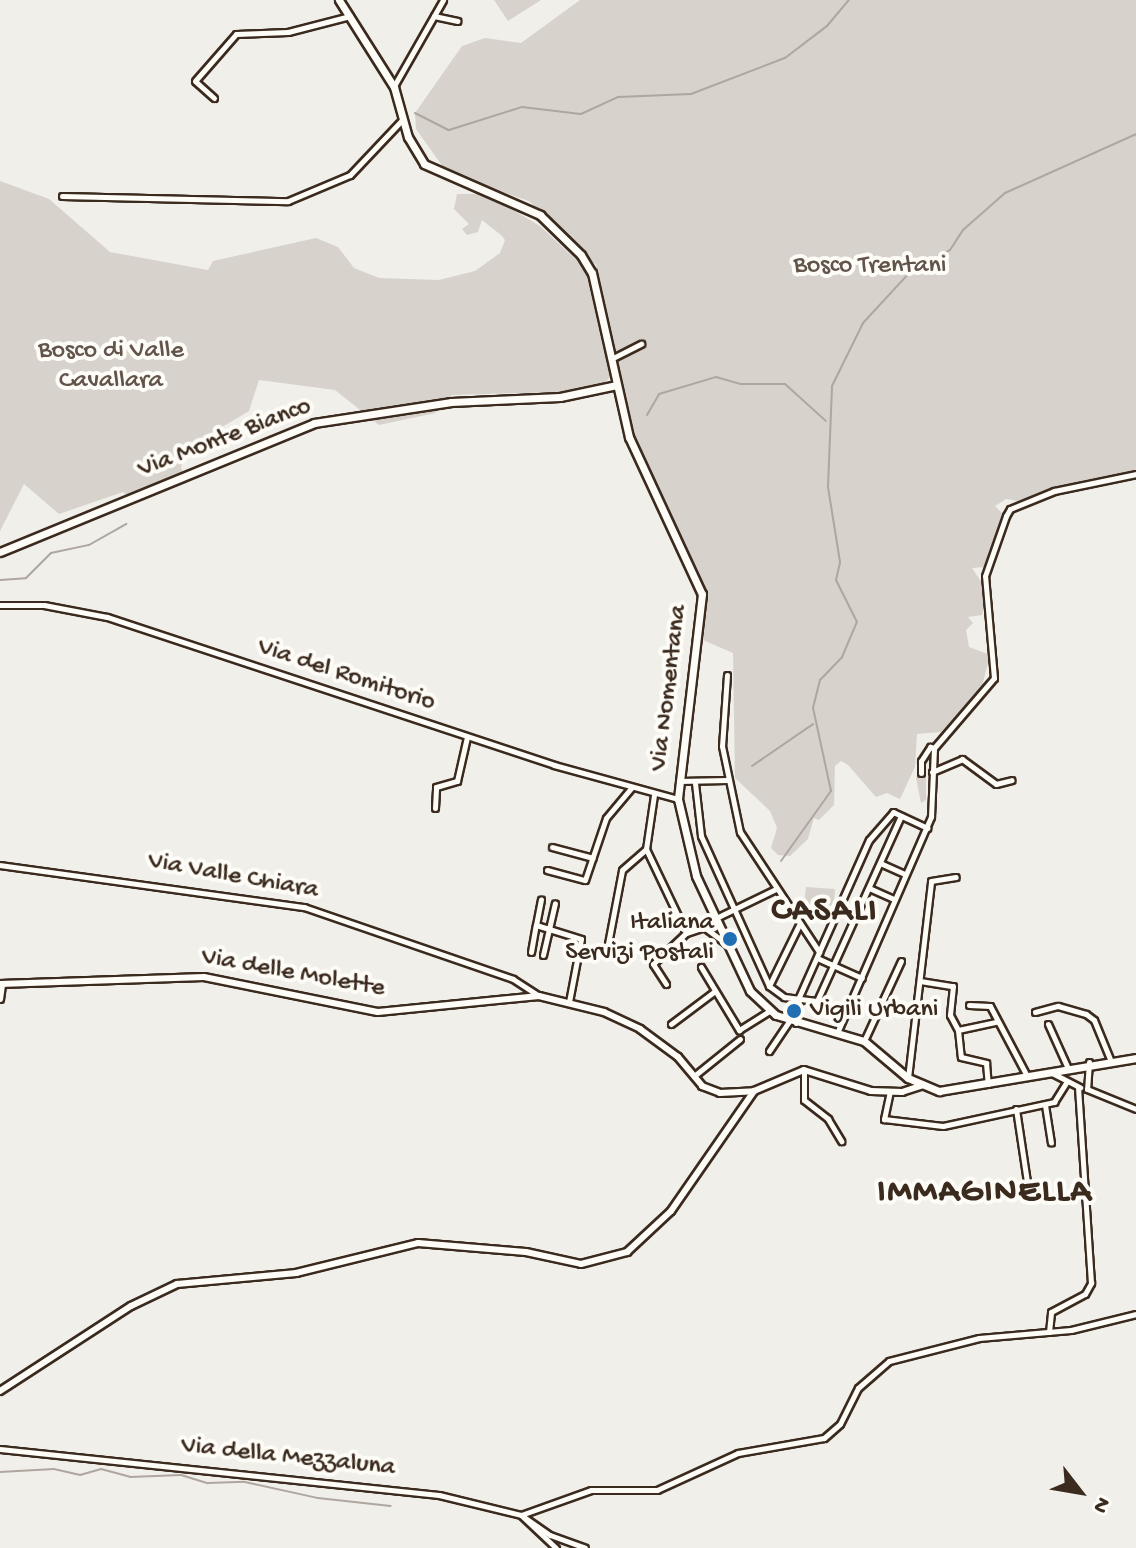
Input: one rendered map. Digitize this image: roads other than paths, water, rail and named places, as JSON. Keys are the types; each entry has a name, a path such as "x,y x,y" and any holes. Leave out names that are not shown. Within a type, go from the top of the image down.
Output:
{"main road":[{"name":"Via Nomentana","path":"339,0 394,87 402,120 429,169 531,209 581,255 596,284 632,444 703,602 678,799 687,851 750,991 770,1011 792,1022 864,1041 908,1078 939,1091 988,1085 1089,1062 1136,1058"},
{"name":"Via Monte Bianco","path":"0,552 314,423 451,402 560,397 617,385"}],"street":[{"path":"394,87 443,0"},
{"path":"214,98 196,86 195,79 236,34 288,32 351,16"},
{"path":"434,16 457,21"},
{"path":"62,196 288,201 350,175 402,120"},
{"path":"611,359 641,344"},
{"path":"921,773 921,761 994,678 985,576 1010,509 1054,491 1136,474"},
{"name":"Via del Romitorio","path":"0,605 44,605 107,617 467,737 654,795 678,799"},
{"path":"727,675 722,746 740,832 818,955 833,966 862,978"},
{"path":"435,808 436,787 457,781 467,737"},
{"path":"837,1033 927,828 934,748"},
{"path":"932,772 962,759 996,784 1012,780"},
{"path":"678,781 727,780"},
{"path":"695,783 701,836 769,986 800,1002 817,1001 846,1012"},
{"path":"547,870 585,880 611,809 632,787"},
{"path":"654,795 646,849 686,933"},
{"path":"769,1051 792,1022 869,840 888,814 901,816 927,828"},
{"path":"817,1001 901,816"},
{"path":"552,847 593,858"},
{"path":"607,949 622,870 646,849"},
{"path":"880,863 905,874"},
{"name":"Via Valle Chiara","path":"0,865 304,907 501,974 539,996"},
{"path":"908,1078 931,881 956,877"},
{"path":"869,888 894,899"},
{"path":"716,918 776,889"},
{"path":"531,952 541,899"},
{"path":"543,955 555,903"},
{"path":"769,986 800,923"},
{"path":"536,925 582,940 569,1002"},
{"path":"666,984 653,964 686,933 704,927 730,946"},
{"path":"864,1041 901,961"},
{"path":"701,967 739,1030 770,1011"},
{"name":"Via delle Molette","path":"1,984 204,977 378,1012 539,996 569,1002 640,1029 673,1052 702,1086 720,1093 754,1091 804,1070"},
{"path":"920,981 953,986 950,1015 958,1030 961,1057 986,1063 988,1085"},
{"path":"0,999 1,984"},
{"path":"671,1024 715,991"},
{"path":"969,1005 987,1004 1027,1076"},
{"path":"1035,1012 1058,1006 1086,1014 1094,1020 1110,1059"},
{"path":"958,1030 996,1022"},
{"path":"1048,1024 1067,1066"},
{"path":"694,1076 740,1039"},
{"path":"1087,1088 1089,1062"},
{"path":"841,1141 828,1119 804,1100 804,1070 890,1091 923,1085"},
{"path":"1050,1071 1066,1083 1087,1088 1136,1109"},
{"path":"890,1091 884,1119 951,1125 1045,1105 1057,1099 1066,1083"},
{"path":"1049,1332 1051,1312 1085,1294 1090,1285 1078,1087"},
{"path":"0,1391 131,1306 177,1284 296,1273 418,1243 526,1252 581,1264 627,1252 670,1212 754,1091"},
{"path":"1045,1105 1051,1143"},
{"path":"1016,1109 1029,1195"},
{"path":"521,1515 591,1490 657,1490 740,1452 821,1439 835,1429 856,1391 885,1362 979,1338 1049,1332 1136,1314"},
{"name":"Via della Mezzaluna","path":"0,1449 439,1495 521,1515 556,1548"},
{"path":"521,1515 550,1535 585,1548"}],"waterway":[{"path":"415,113 449,130 522,107 581,114 618,97 691,94 785,58 827,26 849,0"},
{"path":"781,861 831,791 813,708 820,680 842,657 857,622 836,580 840,562 828,487 832,386 863,323 911,271 950,250 963,230 1005,193 1136,134"},
{"path":"647,415 659,394 716,377 740,384 785,384 826,421"},
{"path":"0,580 26,578 51,553 89,545 126,524"},
{"path":"752,766 813,724"},
{"path":"0,1472 54,1469 80,1475 101,1469 130,1477 181,1475 208,1483 245,1482 318,1498 391,1506"}],"place":[{"name":"Italiana Servizi Postali","path":"730,939"},
{"name":"Vigili Urbani","path":"794,1011"}],"district":[{"name":"CASALI","path":"825,913"},
{"name":"IMMAGINELLA","path":"985,1194"}],"park label":[{"name":"Bosco Trentani","path":"870,267"},
{"name":"Bosco di Valle Cavallara","path":"111,367"}]}
